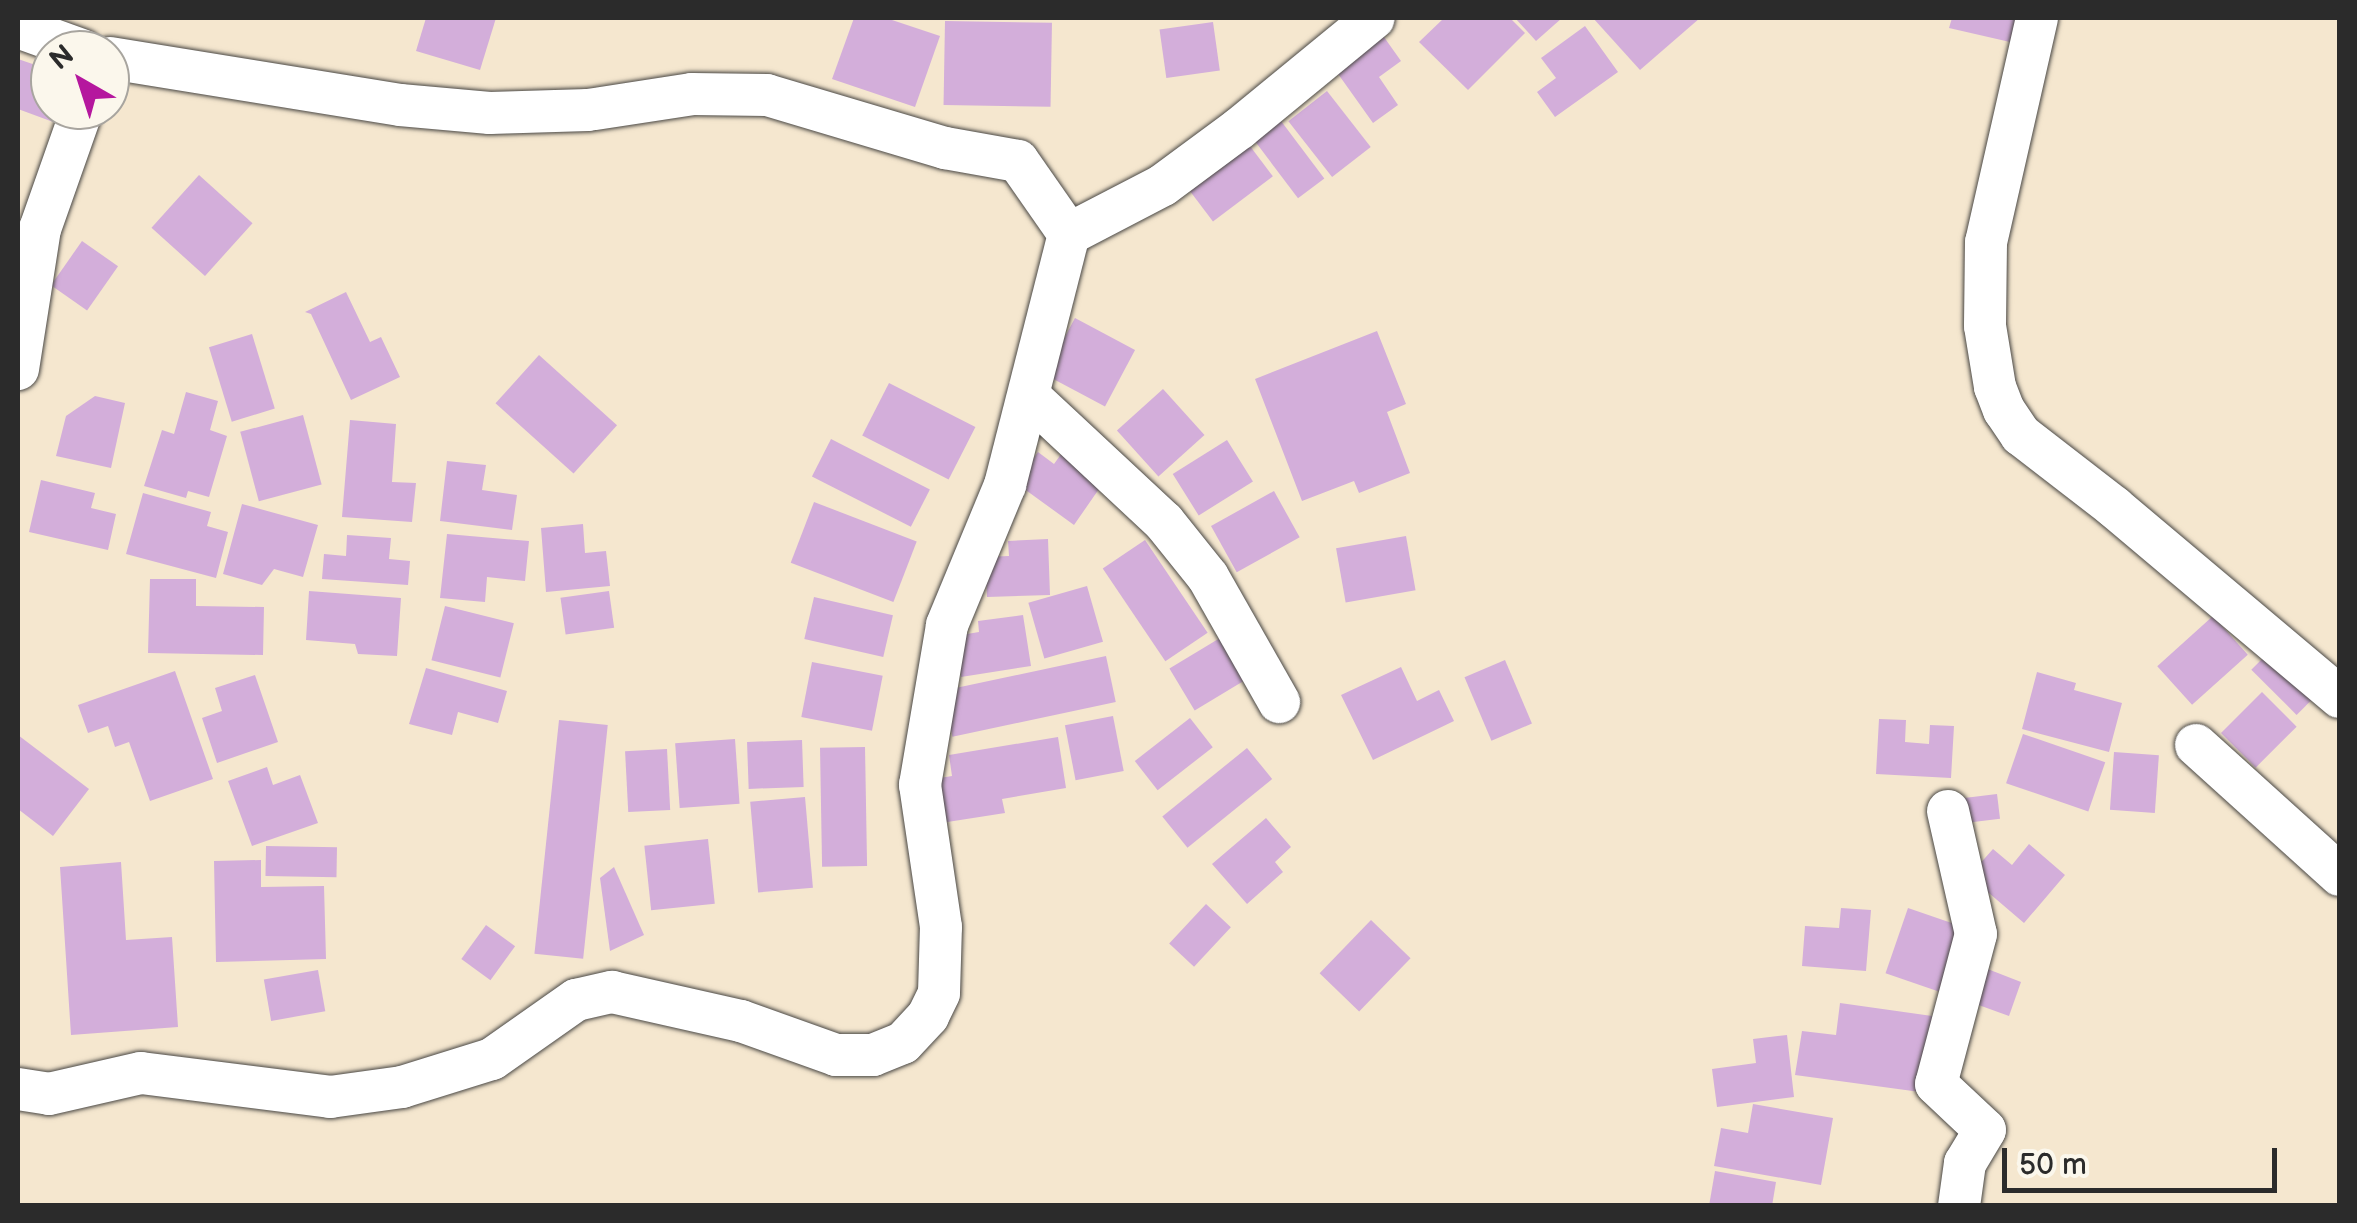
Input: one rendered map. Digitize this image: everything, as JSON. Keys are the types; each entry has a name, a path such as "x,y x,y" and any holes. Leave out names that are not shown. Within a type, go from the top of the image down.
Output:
{"street":[{"path":"1069,234 1162,185 1240,128 1374,18"},
{"path":"2037,18 1986,242 1984,326 1995,387 2004,410 2021,435 2114,507 2340,697"},
{"path":"18,1088 49,1094 141,1073 330,1097 402,1087 492,1060 576,1000 612,992 648,996 741,1021 836,1054 873,1054 902,1043 928,1016 939,993 941,927 920,785 947,625 1005,485 1069,234 1018,161 944,148 853,117 767,95 692,94 588,110 490,113 400,105 130,61"},
{"path":"18,368 40,230 75,130"},
{"path":"1030,397 1164,522 1208,577 1279,702"},
{"path":"2196,744 2340,875"},
{"path":"1948,811 1976,934 1936,1084 1984,1130 1965,1163 1959,1206"}],"building":[{"path":"426,18 496,18 480,70 416,51"},
{"path":"854,18 886,18 940,36 915,107 832,79"},
{"path":"1444,18 1510,18 1525,33 1468,90 1419,42"},
{"path":"1515,18 1562,18 1536,41"},
{"path":"1593,18 1700,18 1640,70"},
{"path":"1952,18 2016,18 2010,42 1949,28"},
{"path":"945,21 1052,23 1051,107 944,105"},
{"path":"1213,22 1220,71 1166,78 1160,30"},
{"path":"1585,26 1618,72 1555,117 1537,92 1556,78 1541,58"},
{"path":"1379,30 1401,61 1379,77 1398,105 1373,123 1331,64"},
{"path":"18,59 30,63 30,113 18,109"},
{"path":"1327,91 1371,147 1332,177 1288,121"},
{"path":"1278,117 1324,178 1298,198 1252,137"},
{"path":"1250,146 1273,176 1213,221 1190,191"},
{"path":"199,175 253,223 205,276 151,228"},
{"path":"82,241 118,266 87,310 51,285"},
{"path":"346,292 370,342 381,337 400,377 351,400 311,314 305,312"},
{"path":"1075,318 1135,350 1105,406 1045,375"},
{"path":"1377,331 1406,404 1387,412 1410,473 1359,493 1354,481 1302,501 1255,379"},
{"path":"252,334 275,409 232,422 209,347"},
{"path":"539,355 617,425 574,474 496,403"},
{"path":"889,383 975,427 949,480 862,436"},
{"path":"1163,389 1204,435 1158,477 1117,430"},
{"path":"186,392 218,401 210,430 227,436 209,497 188,491 186,498 144,486 162,430 174,434"},
{"path":"95,396 125,403 111,468 56,456 66,416"},
{"path":"303,415 322,485 259,501 240,432"},
{"path":"350,420 396,424 392,482 416,483 412,522 342,517"},
{"path":"831,439 930,489 911,527 812,476"},
{"path":"1227,440 1253,482 1199,515 1173,474"},
{"path":"1067,446 1108,476 1074,525 1016,483 1038,452 1054,464"},
{"path":"447,461 486,465 482,490 517,495 512,530 440,521"},
{"path":"41,480 95,493 91,508 116,514 108,550 29,532"},
{"path":"1274,491 1300,537 1237,572 1211,526"},
{"path":"143,493 211,512 207,526 228,532 216,578 126,554"},
{"path":"814,502 917,541 893,602 791,563"},
{"path":"242,504 318,525 303,577 274,569 262,585 223,574"},
{"path":"583,524 585,553 606,551 610,586 546,592 541,528"},
{"path":"447,534 529,541 525,581 487,577 485,602 440,598"},
{"path":"347,535 391,538 389,559 410,561 408,585 322,579 324,554 346,556"},
{"path":"1406,536 1416,590 1346,602 1336,548"},
{"path":"1048,539 1050,595 987,597 985,557 1009,556 1008,541"},
{"path":"1145,540 1208,633 1165,661 1103,569"},
{"path":"150,579 196,579 196,606 264,607 263,655 148,653"},
{"path":"1087,586 1103,642 1044,659 1028,603"},
{"path":"309,591 401,598 397,656 358,654 355,644 306,640"},
{"path":"609,591 614,628 566,634 560,598"},
{"path":"814,597 893,615 883,657 804,639"},
{"path":"445,606 514,623 500,678 431,660"},
{"path":"1023,615 1031,666 961,677 955,636 979,632 978,621"},
{"path":"2213,616 2248,655 2192,705 2157,666"},
{"path":"1220,638 1245,680 1195,710 1169,668"},
{"path":"2269,652 2314,697 2297,715 2251,670"},
{"path":"1106,656 1116,702 952,737 943,691"},
{"path":"1505,660 1532,724 1491,741 1464,677"},
{"path":"812,662 883,676 872,731 801,717"},
{"path":"1401,667 1417,701 1439,690 1454,721 1373,760 1341,695"},
{"path":"426,668 507,691 498,723 458,712 452,735 409,724"},
{"path":"175,671 213,779 150,801 129,742 115,747 108,726 88,733 78,705"},
{"path":"2037,672 2076,683 2074,690 2122,703 2109,752 2022,729"},
{"path":"255,675 278,742 217,763 202,718 222,711 215,688"},
{"path":"2262,692 2297,727 2256,768 2221,733"},
{"path":"1113,716 1124,771 1076,780 1065,725"},
{"path":"1190,718 1213,747 1158,790 1135,761"},
{"path":"1879,719 1906,720 1905,742 1929,744 1930,725 1954,726 1951,778 1876,774"},
{"path":"559,720 608,725 583,959 534,954"},
{"path":"2023,734 2105,762 2088,811 2006,783"},
{"path":"18,735 89,789 53,836 18,809"},
{"path":"1058,737 1066,788 1002,799 1005,813 941,823 934,779 952,776 949,755"},
{"path":"735,739 740,804 680,808 675,743"},
{"path":"802,740 804,787 749,789 747,742"},
{"path":"865,747 867,866 822,867 820,748"},
{"path":"1247,748 1272,779 1187,848 1162,817"},
{"path":"667,749 670,810 628,812 625,751"},
{"path":"2114,752 2159,755 2155,813 2110,810"},
{"path":"267,767 273,785 300,775 318,823 252,846 228,781"},
{"path":"1997,794 2000,819 1963,823 1960,799"},
{"path":"805,797 813,888 758,892 750,802"},
{"path":"1266,818 1291,847 1275,862 1283,872 1247,904 1212,864"},
{"path":"708,839 715,904 651,910 644,846"},
{"path":"2029,844 2065,875 2024,923 1969,876 1993,849 2012,865"},
{"path":"266,846 337,847 336,877 265,876"},
{"path":"261,860 261,887 324,886 326,959 216,962 214,861"},
{"path":"121,862 126,940 172,937 178,1027 71,1035 60,867"},
{"path":"614,867 644,935 610,951 600,878"},
{"path":"1206,904 1231,927 1194,967 1169,943"},
{"path":"1841,908 1871,910 1866,971 1802,966 1805,926 1839,928"},
{"path":"1908,908 1974,931 1952,996 1886,973"},
{"path":"1371,920 1411,958 1359,1011 1320,973"},
{"path":"486,925 515,946 490,980 461,959"},
{"path":"1985,968 2021,982 2009,1016 1962,999"},
{"path":"318,970 325,1011 271,1021 264,980"},
{"path":"1840,1003 1932,1016 1920,1092 1795,1075 1802,1031 1836,1035"},
{"path":"1787,1035 1794,1097 1717,1107 1712,1069 1756,1063 1753,1039"},
{"path":"1753,1104 1833,1118 1821,1185 1714,1166 1721,1128 1748,1133"},
{"path":"1715,1171 1776,1182 1772,1206 1709,1206"}]}
